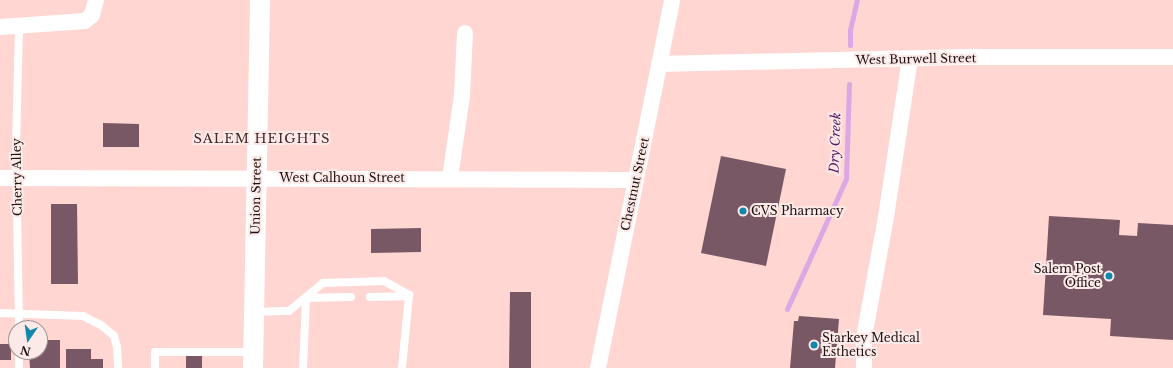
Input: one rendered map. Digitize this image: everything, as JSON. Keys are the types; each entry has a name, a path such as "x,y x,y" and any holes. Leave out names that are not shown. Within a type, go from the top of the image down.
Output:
{"street":[{"path":"0,27 85,21 92,15 96,0"},
{"name":"Union Street","path":"253,360 260,0"},
{"name":"Chestnut Street","path":"598,368 672,0"},
{"path":"450,178 462,96 465,34"},
{"name":"West Burwell Street","path":"659,64 910,59 1173,57"},
{"path":"864,368 864,337 886,217 910,59"},
{"name":"West Calhoun Street","path":"0,178 450,178 636,180"}],"lane":[{"name":"Cherry Alley","path":"19,26 19,320"},
{"path":"254,312 289,311 322,283 384,281 409,296"},
{"path":"370,297 409,296"},
{"path":"402,368 409,296"},
{"path":"306,298 351,297"},
{"path":"303,368 306,298"},
{"path":"0,313 83,316 101,325 114,336 118,347 118,368"},
{"path":"155,368 155,352 253,360"}],"building":[{"path":"103,123 139,124 139,147 103,147"},
{"name":"CVS Pharmacy","path":"721,156 786,169 766,266 701,253"},
{"path":"51,204 77,204 78,284 51,284"},
{"name":"Salem Post Office","path":"1049,216 1120,220 1119,235 1137,236 1138,223 1173,225 1173,340 1110,336 1111,319 1043,315"},
{"path":"421,228 421,252 371,253 371,229"},
{"path":"510,292 531,292 531,368 509,368"},
{"name":"Starkey Medical Esthetics","path":"799,316 839,319 835,368 790,368 794,321 798,321"},
{"path":"48,340 60,340 60,368 30,368 30,360 48,360"},
{"path":"0,344 8,344 8,360 0,360"},
{"path":"66,349 91,349 91,359 103,359 103,368 66,368"},
{"path":"186,354 202,354 202,368 186,368"}],"waterway":[{"name":"Dry Creek","path":"850,45 850,30 857,0"},
{"name":"Dry Creek","path":"787,309 846,179 849,84"}],"place":[{"name":"CVS Pharmacy","path":"743,211"},
{"name":"Salem Post Office","path":"1109,276"},
{"name":"Starkey Medical Esthetics","path":"814,345"}],"district":[{"name":"SALEM HEIGHTS","path":"262,139"}]}
